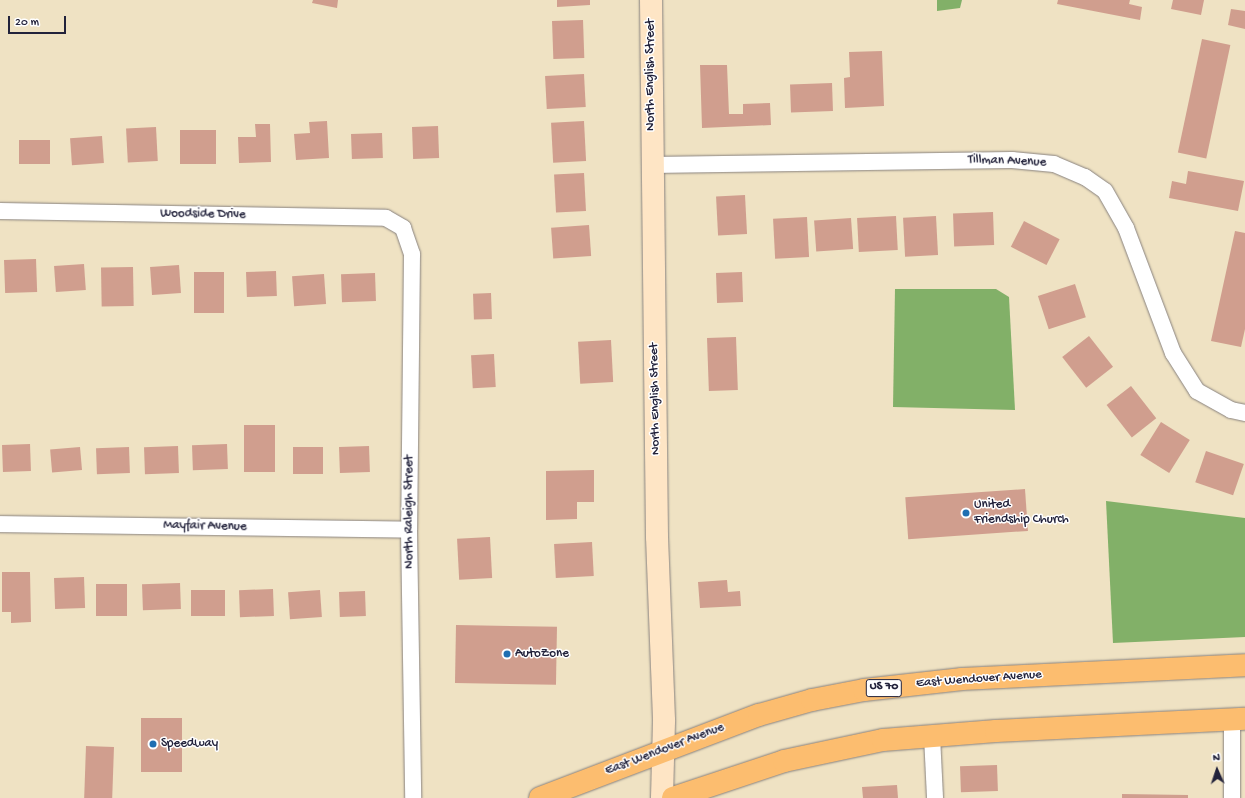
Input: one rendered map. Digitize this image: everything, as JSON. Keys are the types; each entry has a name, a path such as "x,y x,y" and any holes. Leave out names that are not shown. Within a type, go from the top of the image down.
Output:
{"highway":[{"name":"East Wendover Avenue","path":"540,798 663,749 759,715 812,700 864,690 962,679 1245,665"},
{"path":"673,798 733,776 831,750 932,736 1238,719"}],"street":[{"name":"North English Street","path":"651,0 651,165 663,749 662,798"},
{"name":"Tillman Avenue","path":"651,165 1012,160 1054,164 1084,176 1105,191 1126,228 1173,353 1197,391 1231,410 1245,413"},
{"name":"Woodside Drive","path":"0,211 386,218 402,228"},
{"name":"North Raleigh Street","path":"402,228 412,254 409,530 413,798"},
{"name":"Mayfair Avenue","path":"0,524 409,530"},
{"path":"1232,798 1238,719"},
{"path":"932,736 934,798"}],"green space":[{"path":"937,0 962,0 960,8 937,11"},
{"path":"895,289 996,289 1009,297 1015,410 893,407"},
{"path":"1106,501 1245,518 1245,637 1113,643"}],"building":[{"path":"313,0 338,0 337,8 312,3"},
{"path":"557,0 590,0 590,5 557,7"},
{"path":"1058,0 1130,0 1129,4 1142,7 1140,20 1057,4"},
{"path":"1173,0 1204,0 1201,15 1171,9"},
{"path":"1231,9 1245,11 1245,29 1228,25"},
{"path":"583,20 584,58 553,59 552,21"},
{"path":"1202,39 1230,45 1206,158 1178,152"},
{"path":"882,51 884,106 845,108 844,78 850,77 849,52"},
{"path":"700,65 727,65 729,114 743,114 743,104 770,103 771,125 702,128"},
{"path":"584,74 586,107 547,109 545,76"},
{"path":"832,83 833,111 791,112 790,84"},
{"path":"327,121 329,158 296,160 294,134 310,133 309,122"},
{"path":"584,121 586,161 553,163 551,123"},
{"path":"255,124 270,124 271,162 239,163 238,137 256,137"},
{"path":"438,126 439,158 413,159 412,127"},
{"path":"156,127 158,161 128,163 126,129"},
{"path":"180,130 216,130 216,164 180,164"},
{"path":"382,133 383,158 352,159 351,134"},
{"path":"102,136 104,163 72,165 70,138"},
{"path":"19,140 50,140 50,164 19,164"},
{"path":"1188,171 1244,181 1238,211 1169,198 1172,181 1186,184"},
{"path":"584,173 586,211 556,213 554,175"},
{"path":"745,195 747,234 718,235 716,197"},
{"path":"993,212 994,245 954,246 953,213"},
{"path":"896,216 898,250 859,252 857,218"},
{"path":"936,216 938,255 905,257 903,218"},
{"path":"807,217 809,257 775,259 773,219"},
{"path":"851,218 853,249 816,252 814,221"},
{"path":"1024,221 1060,239 1046,265 1011,247"},
{"path":"589,225 591,256 553,259 551,228"},
{"path":"1235,231 1245,233 1245,329 1241,347 1211,341"},
{"path":"36,259 37,292 5,293 4,260"},
{"path":"84,264 86,290 56,292 54,266"},
{"path":"179,265 181,293 152,295 150,267"},
{"path":"133,267 134,306 102,307 101,268"},
{"path":"276,271 277,296 247,297 246,272"},
{"path":"194,272 224,272 224,313 194,313"},
{"path":"742,272 743,302 717,303 716,273"},
{"path":"375,273 376,301 342,302 341,274"},
{"path":"324,274 326,304 294,306 292,276"},
{"path":"1075,284 1086,317 1049,329 1038,296"},
{"path":"491,293 492,319 474,320 473,294"},
{"path":"1089,336 1113,367 1086,388 1062,357"},
{"path":"736,337 738,390 709,391 707,338"},
{"path":"611,340 613,382 580,384 578,342"},
{"path":"494,354 496,387 473,388 471,355"},
{"path":"1131,386 1156,418 1132,437 1107,405"},
{"path":"1161,422 1190,440 1169,473 1140,455"},
{"path":"244,425 275,425 275,472 244,472"},
{"path":"30,444 31,471 3,472 2,445"},
{"path":"227,444 228,469 193,470 192,445"},
{"path":"178,446 179,473 145,474 144,447"},
{"path":"369,446 370,472 340,473 339,447"},
{"path":"80,447 82,470 52,473 50,450"},
{"path":"129,447 130,473 97,474 96,448"},
{"path":"293,447 323,447 323,474 293,474"},
{"path":"1206,451 1244,464 1233,495 1195,482"},
{"path":"594,470 594,502 577,502 577,519 546,520 546,471"},
{"name":"United Friendship Church","path":"1025,489 1028,531 908,539 905,497"},
{"path":"490,537 492,578 459,580 457,539"},
{"path":"592,542 594,576 556,578 554,544"},
{"path":"2,572 30,572 31,622 11,623 11,612 2,612"},
{"path":"84,577 85,608 55,609 54,578"},
{"path":"727,580 728,592 740,591 741,606 700,608 698,582"},
{"path":"180,583 181,609 143,610 142,584"},
{"path":"96,584 127,584 127,616 96,616"},
{"path":"273,589 274,616 240,617 239,590"},
{"path":"191,590 225,590 225,616 191,616"},
{"path":"320,590 322,617 290,619 288,592"},
{"path":"365,591 366,616 340,617 339,592"},
{"path":"456,625 557,627 556,685 455,683"},
{"path":"141,718 182,718 182,772 141,772"},
{"path":"86,746 114,747 112,798 84,798"},
{"path":"997,765 998,791 961,792 960,766"},
{"path":"897,785 898,798 863,798 862,787"},
{"path":"1122,794 1188,795 1188,798 1122,798"}],"place":[{"name":"United Friendship Church","path":"966,513"},
{"name":"AutoZone","path":"507,654"},
{"name":"Speedway","path":"153,744"}]}
